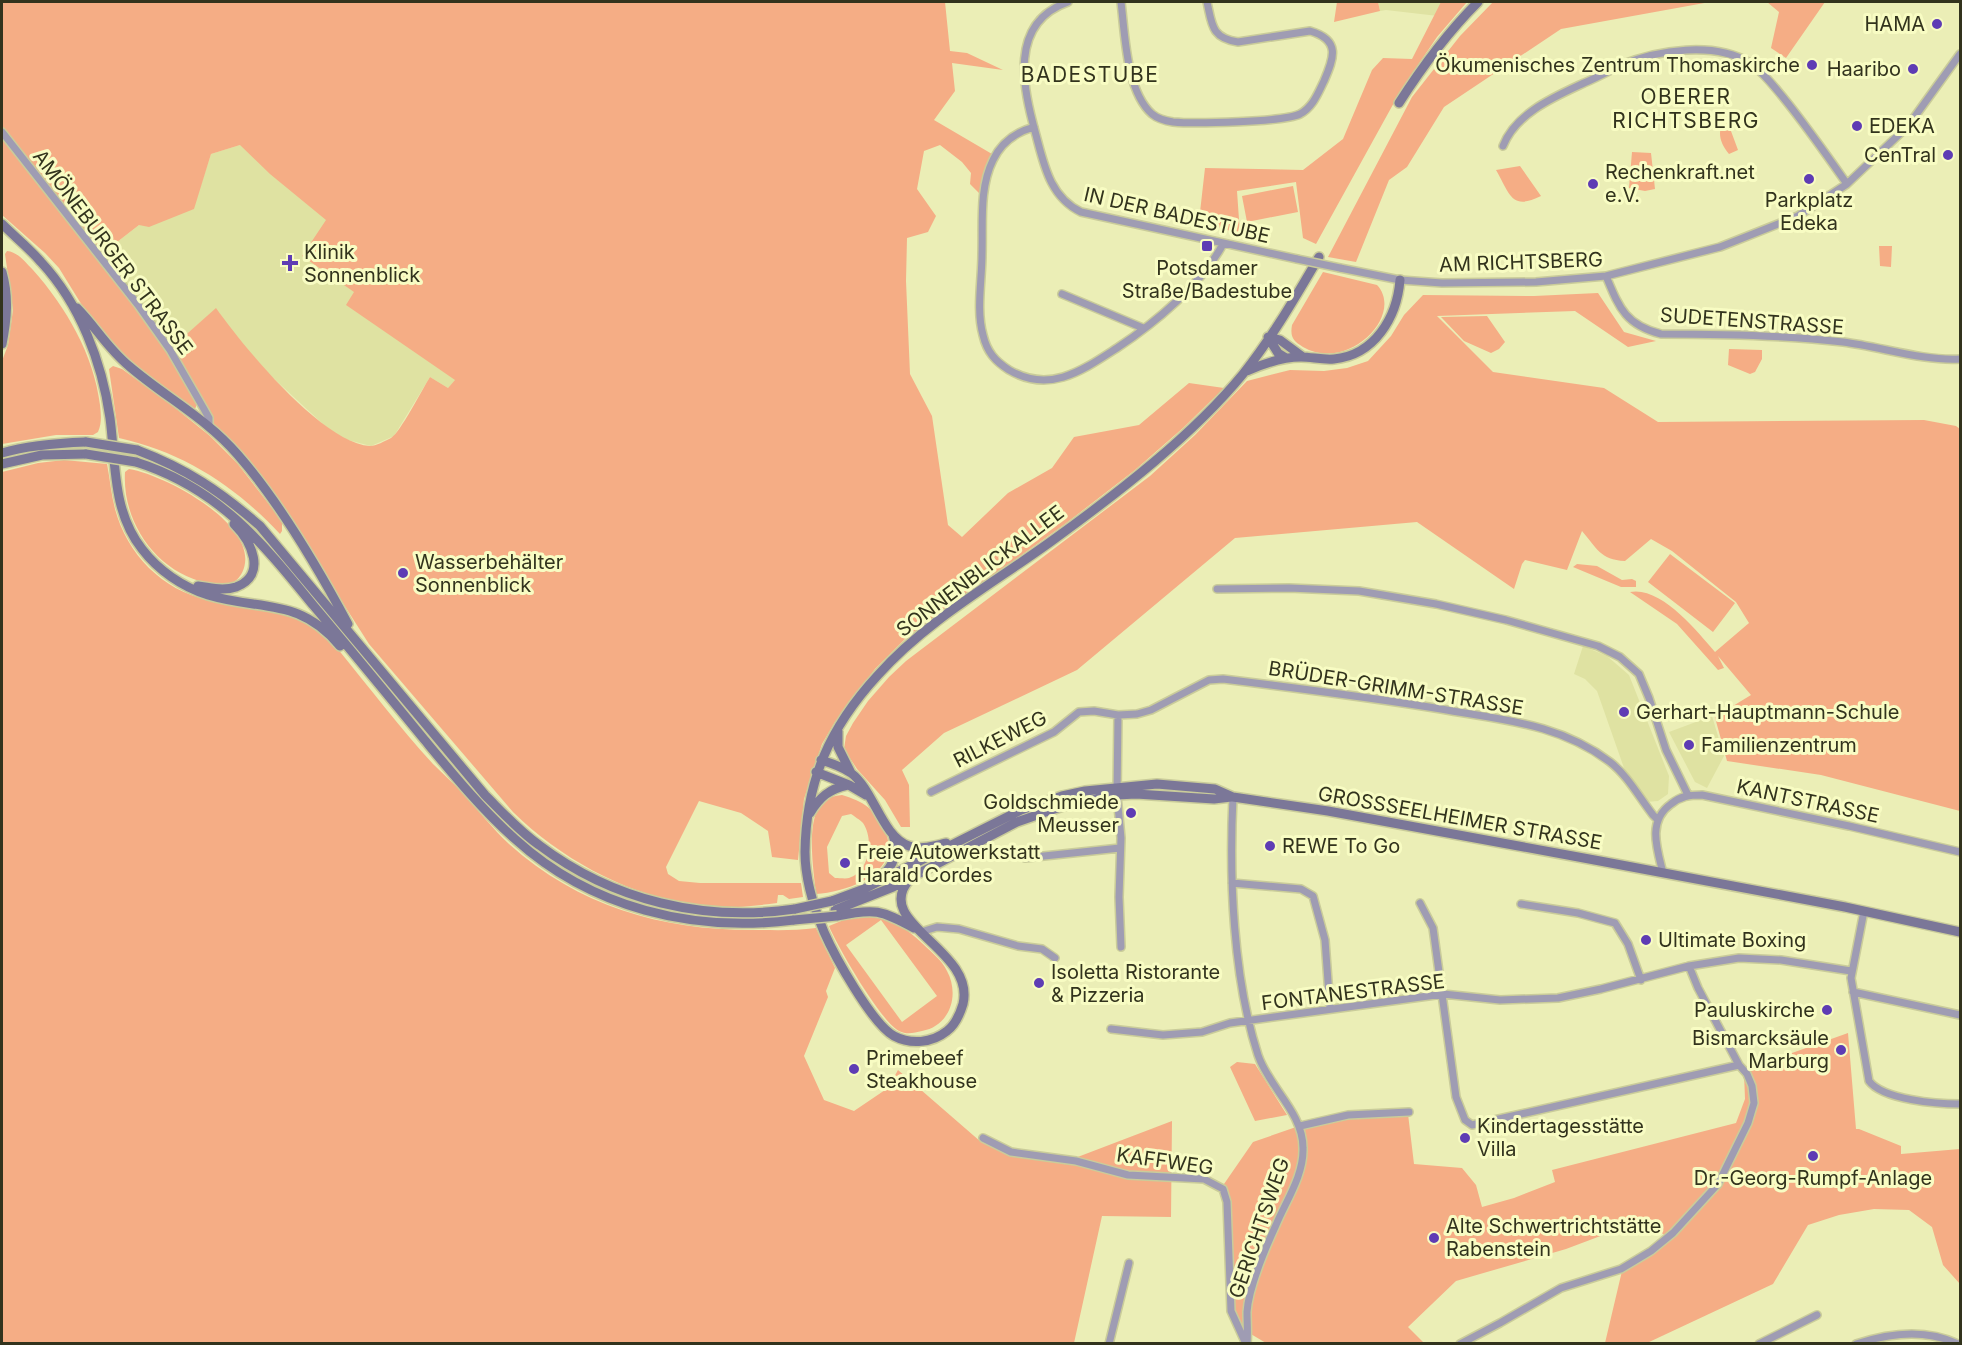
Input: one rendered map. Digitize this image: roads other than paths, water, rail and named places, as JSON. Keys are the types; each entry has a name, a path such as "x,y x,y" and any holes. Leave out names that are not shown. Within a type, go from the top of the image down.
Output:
{"main road":[{"path":"1399,103 1460,19 1478,2"},
{"path":"2,224 43,263 108,346 130,367 209,426 237,454 265,488 332,594 358,641"},
{"name":"SONNENBLICKALLEE","path":"921,932 954,965 961,978 964,998 960,1013 952,1027 936,1038 915,1042 895,1037 878,1022 858,993 824,932 813,899 806,862 808,815 816,772 838,728 864,690 905,648 929,628 1056,538 1166,452 1223,397 1245,372 1291,304 1319,257"},
{"path":"2,272 7,301 2,344"},
{"path":"1245,372 1267,362 1286,358 1303,357 1317,360 1345,357 1368,344 1380,335 1391,317 1399,295 1400,280"},
{"path":"73,304 94,352 103,382 110,419 119,502 126,523 142,549 154,563 181,582 209,595 299,613 324,629 353,662 372,676"},
{"path":"1268,337 1280,340 1303,357"},
{"path":"1268,337 1278,353 1286,358"},
{"path":"2,453 58,443 86,442 137,450 168,462 203,481 260,526 485,795 520,829 559,860 588,877 642,899 676,907 732,914 795,909 883,912 921,932"},
{"path":"2,464 42,455 86,454 136,462 163,471 199,490 225,509 257,539 466,789 495,820 529,852 566,877 600,895 624,904 675,918 743,924 794,920 873,896 1017,822 1117,791"},
{"path":"181,582 207,588 227,589 242,584 253,569 254,557 245,537 199,490"},
{"path":"838,728 838,747 851,774"},
{"path":"821,760 851,774 860,782 892,833 901,842 914,848 960,841"},
{"path":"816,772 849,785 870,798"},
{"name":"GROSSSEELHEIMER STRASSE","path":"864,889 1021,810 1062,796 1117,791 1157,784 1215,789 1233,797 1328,811 1663,873 1864,911 1960,932"},
{"path":"808,815 818,800 827,792 849,785"},
{"path":"835,909 890,867 896,847 892,833"},
{"path":"910,879 900,893 901,908 921,932"}],"street":[{"name":"IN DER BADESTUBE","path":"1068,2 1053,8 1037,26 1026,47 1023,70 1027,99 1046,173 1053,186 1072,208 1081,212 1223,244 1400,280"},
{"path":"1121,2 1128,58 1139,96 1151,114 1173,122 1205,122 1284,118 1299,114 1311,106 1331,66 1333,52 1331,44 1319,34 1310,32 1238,42 1224,39 1213,27 1207,2"},
{"path":"1503,146 1513,126 1551,99 1623,64 1670,52 1700,49 1729,54 1749,62 1763,73 1794,110 1847,184"},
{"name":"AM RICHTSBERG","path":"1400,280 1479,284 1606,276 1712,249 1761,231 1798,216 1847,184 1908,126 1960,54"},
{"path":"1034,127 1012,136 999,149 985,183 980,324 987,350 1000,364 1034,380 1057,379 1090,366 1143,328 1184,294 1214,262 1223,244"},
{"name":"AMÖNEBURGER STRASSE","path":"2,132 138,305 170,350 208,418 209,426"},
{"name":"SUDETENSTRASSE","path":"1606,276 1618,306 1629,318 1643,329 1661,334 1782,336 1867,345 1944,360 1960,359"},
{"path":"1062,294 1143,328"},
{"path":"1217,589 1289,588 1359,591 1436,604 1506,620 1598,646 1620,657 1639,674 1666,750 1688,795 1662,810 1657,819 1655,839 1663,873"},
{"name":"BRÜDER-GRIMM-STRASSE","path":"1118,715 1151,710 1202,682 1223,679 1389,700 1539,726 1558,732 1610,762 1625,775 1657,819"},
{"name":"RILKEWEG","path":"931,792 1054,732 1079,712 1094,711 1118,715"},
{"path":"1118,715 1117,791 1121,946"},
{"name":"KANTSTRASSE","path":"1688,795 1701,795 1849,826 1960,852"},
{"path":"1233,797 1232,883 1240,970 1249,1021 1265,1071 1300,1126 1348,1115 1409,1112"},
{"path":"1025,858 1120,849"},
{"path":"1232,883 1301,889 1313,896 1325,940 1330,1009"},
{"path":"1420,903 1433,928 1456,1097 1465,1120 1472,1125 1739,1065"},
{"path":"1521,904 1615,923 1628,944 1641,980"},
{"path":"1864,911 1851,971 1866,1071 1872,1085 1897,1096 1960,1104"},
{"path":"921,932 937,927 959,929 1018,946 1042,949 1055,958"},
{"name":"FONTANESTRASSE","path":"1111,1029 1162,1035 1202,1032 1230,1023 1443,994 1500,1000 1558,998 1641,980 1689,966 1739,958 1781,960 1851,971"},
{"path":"1460,1344 1561,1288 1621,1269 1651,1251 1673,1233 1718,1184 1748,1124 1754,1103 1752,1086 1698,988 1689,966"},
{"path":"1853,992 1960,1015"},
{"name":"GERICHTSWEG","path":"1247,1344 1247,1310 1254,1280 1302,1162 1304,1148 1300,1126"},
{"name":"KAFFWEG","path":"982,1138 1011,1152 1076,1161 1128,1175 1204,1179 1219,1185 1227,1202 1231,1311 1247,1344"},
{"path":"1109,1344 1129,1263"},
{"path":"1759,1344 1817,1315"},
{"path":"1856,1344 1881,1337 1919,1333 1947,1338 1958,1344"}],"place":[{"name":"HAMA","path":"1937,24"},
{"name":"Ökumenisches Zentrum Thomaskirche","path":"1812,65"},
{"name":"Haaribo","path":"1913,69"},
{"name":"EDEKA","path":"1857,126"},
{"name":"CenTral","path":"1948,155"},
{"name":"Parkplatz Edeka","path":"1809,179"},
{"name":"Rechenkraft.net e.V.","path":"1593,184"},
{"name":"Potsdamer Straße/Badestube","path":"1207,246"},
{"name":"Klinik Sonnenblick","path":"290,263"},
{"name":"Wasserbehälter Sonnenblick","path":"403,573"},
{"name":"Gerhart-Hauptmann-Schule","path":"1624,712"},
{"name":"Familienzentrum","path":"1689,745"},
{"name":"Goldschmiede Meusser","path":"1131,813"},
{"name":"REWE To Go","path":"1270,846"},
{"name":"Freie Autowerkstatt Harald Cordes","path":"845,863"},
{"name":"Ultimate Boxing","path":"1646,940"},
{"name":"Isoletta Ristorante & Pizzeria","path":"1039,983"},
{"name":"Pauluskirche","path":"1827,1010"},
{"name":"Bismarcksäule Marburg","path":"1841,1050"},
{"name":"Primebeef Steakhouse","path":"854,1069"},
{"name":"Kindertagesstätte Villa","path":"1465,1138"},
{"name":"Dr.-Georg-Rumpf-Anlage","path":"1813,1156"},
{"name":"Alte Schwertrichtstätte Rabenstein","path":"1434,1238"}],"district":[{"name":"BADESTUBE","path":"1090,75"},
{"name":"OBERER RICHTSBERG","path":"1686,109"}]}
